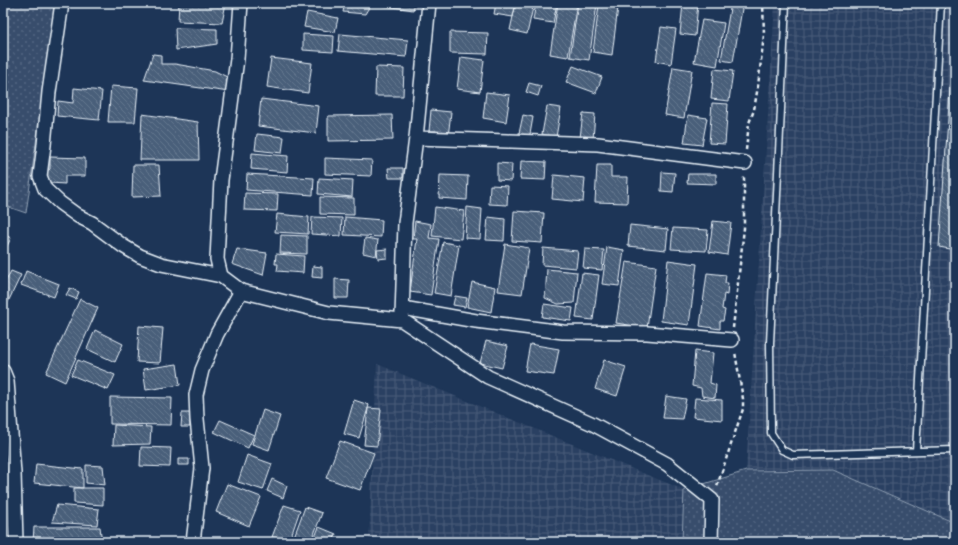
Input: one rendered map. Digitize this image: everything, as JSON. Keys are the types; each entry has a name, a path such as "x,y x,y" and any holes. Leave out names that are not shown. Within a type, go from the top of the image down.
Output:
{"street":[{"path":"62,3 49,92 40,176 45,189 60,203 140,256 161,264 221,276 240,291 329,314 402,314 476,321 563,332 643,333 732,340"},
{"path":"221,276 217,259 221,180 238,59 241,3"},
{"path":"402,314 405,223 416,138 429,3"},
{"path":"416,138 598,144 745,163"},
{"path":"193,542 202,468 196,395 202,370 217,334 240,291"},
{"path":"402,314 488,377 593,424 667,464 712,500 711,542"},
{"path":"3,371 7,381 14,473 16,542"}],"lane":[{"path":"786,3 770,343 771,433 782,450 793,455 955,450"},
{"path":"916,451 941,3"}],"path":[{"path":"712,500 743,409 737,358 732,340 739,261 744,228 745,163 749,123 754,110 764,35 763,3"}],"shaded area":[{"path":"3,3 56,3 26,213 3,205"},
{"path":"775,3 955,3 955,523 833,470 746,471"},
{"path":"377,364 684,490 682,542 369,542"},
{"path":"833,470 955,523 955,542 682,542 684,490 746,471"}],"building":[{"path":"179,3 226,3 222,23 178,21"},
{"path":"300,3 340,3 340,7"},
{"path":"303,3 337,3 336,8"},
{"path":"345,3 415,3 413,10 371,4 365,14 343,12"},
{"path":"496,3 516,3 513,17 494,14"},
{"path":"516,3 534,3 527,34 510,30"},
{"path":"536,3 557,3 553,23 533,20"},
{"path":"558,3 577,3 568,57 550,54"},
{"path":"578,3 597,4 589,60 570,57"},
{"path":"683,3 698,3 695,36 680,34"},
{"path":"731,3 743,3 733,62 721,60"},
{"path":"599,5 618,7 612,55 593,52"},
{"path":"307,12 338,18 335,32 304,27"},
{"path":"702,20 724,23 717,66 694,62"},
{"path":"955,20 955,250 939,247"},
{"path":"661,27 676,29 671,64 656,61"},
{"path":"175,28 217,29 217,44 176,50"},
{"path":"450,32 488,33 487,54 450,53"},
{"path":"303,34 334,36 333,52 303,50"},
{"path":"340,34 408,40 406,57 338,51"},
{"path":"153,54 161,55 161,64 175,64 215,71 227,77 229,92 144,80"},
{"path":"461,57 484,60 480,92 457,89"},
{"path":"271,58 312,63 308,93 267,87"},
{"path":"573,66 602,77 596,93 566,82"},
{"path":"376,67 404,68 403,96 375,96"},
{"path":"673,67 692,70 684,118 665,115"},
{"path":"714,69 733,71 729,101 711,99"},
{"path":"529,83 541,86 538,96 526,92"},
{"path":"111,86 138,88 135,122 108,122"},
{"path":"74,88 102,91 99,120 57,116 58,101 73,103"},
{"path":"486,92 510,95 506,122 483,118"},
{"path":"261,99 319,106 316,133 258,126"},
{"path":"712,103 728,104 725,144 709,143"},
{"path":"547,106 561,108 556,137 542,134"},
{"path":"431,110 451,112 448,137 436,136 436,131 429,131"},
{"path":"583,113 595,114 593,139 580,138"},
{"path":"142,114 198,122 199,160 140,160"},
{"path":"392,115 393,140 328,141 328,116"},
{"path":"523,115 533,117 529,140 518,138"},
{"path":"688,115 707,118 702,145 684,143"},
{"path":"257,134 284,137 282,153 255,150"},
{"path":"252,153 288,156 287,172 251,169"},
{"path":"50,157 85,158 85,176 65,176 65,184 50,183 43,174 50,169"},
{"path":"325,158 372,160 371,176 325,174"},
{"path":"521,161 546,162 545,180 520,179"},
{"path":"497,163 512,164 511,181 497,180"},
{"path":"133,165 159,165 161,196 132,197"},
{"path":"597,165 611,165 611,177 628,177 627,203 595,202"},
{"path":"388,168 403,168 403,178 389,178"},
{"path":"662,172 675,173 673,192 661,191"},
{"path":"247,174 314,178 313,195 246,190"},
{"path":"688,174 716,174 716,184 687,183"},
{"path":"440,175 468,176 467,200 439,198"},
{"path":"554,175 585,178 583,202 552,199"},
{"path":"319,178 353,180 352,197 318,194"},
{"path":"490,185 508,186 507,205 489,204"},
{"path":"245,193 278,194 277,211 244,210"},
{"path":"320,197 354,198 354,215 320,214"},
{"path":"435,207 464,211 461,239 432,236"},
{"path":"467,207 482,209 480,239 465,238"},
{"path":"514,211 544,213 542,243 512,241"},
{"path":"277,214 309,217 308,234 275,232"},
{"path":"312,217 342,218 341,236 311,234"},
{"path":"345,217 382,220 381,237 344,235"},
{"path":"488,217 505,219 504,241 486,240"},
{"path":"415,221 431,224 429,238 439,239 431,295 410,292 417,239 413,239"},
{"path":"713,221 731,223 727,255 709,252"},
{"path":"630,225 668,229 666,250 628,246"},
{"path":"673,228 708,230 706,251 671,249"},
{"path":"3,234 11,238 3,254"},
{"path":"281,235 307,236 307,254 280,253"},
{"path":"365,238 378,240 376,256 363,253"},
{"path":"443,242 459,245 451,296 434,293"},
{"path":"505,244 529,248 522,294 498,291"},
{"path":"607,247 624,250 619,286 602,284"},
{"path":"543,248 578,251 576,268 542,265"},
{"path":"237,249 267,253 263,275 232,264"},
{"path":"387,249 387,258 378,259 377,250"},
{"path":"585,249 604,250 602,270 583,268"},
{"path":"276,254 304,256 303,273 277,271 278,264 275,264"},
{"path":"668,260 697,264 689,325 661,321"},
{"path":"626,262 656,266 647,328 616,323"},
{"path":"313,266 322,267 322,278 312,277"},
{"path":"547,269 577,272 574,303 558,304 545,298"},
{"path":"11,271 21,275 7,304 3,302 3,287"},
{"path":"26,271 59,284 54,297 21,285"},
{"path":"582,273 599,275 593,320 576,318"},
{"path":"707,273 726,275 725,283 728,283 727,295 724,294 722,309 725,310 723,321 720,321 720,329 700,326"},
{"path":"335,279 349,280 348,298 335,298"},
{"path":"472,282 495,287 491,312 467,307"},
{"path":"70,288 79,292 76,299 66,295"},
{"path":"455,296 467,298 465,307 453,305"},
{"path":"80,299 98,308 65,382 46,373"},
{"path":"544,304 573,308 571,321 542,317"},
{"path":"139,326 163,328 160,363 137,362"},
{"path":"95,330 123,344 115,362 87,349"},
{"path":"486,341 508,346 502,368 480,363"},
{"path":"530,344 559,349 554,375 525,371"},
{"path":"695,351 713,353 710,383 716,385 715,398 702,396 701,388 692,386"},
{"path":"78,360 115,375 108,390 71,375"},
{"path":"604,360 626,367 617,396 595,389"},
{"path":"177,364 180,385 146,390 143,369"},
{"path":"666,396 686,399 682,419 663,418"},
{"path":"110,397 172,398 171,425 110,424"},
{"path":"695,398 722,400 722,420 693,417"},
{"path":"354,400 369,405 359,438 344,434"},
{"path":"368,408 381,409 377,446 364,445"},
{"path":"263,410 280,416 269,450 252,444"},
{"path":"182,413 190,413 190,427 181,427"},
{"path":"220,420 254,435 248,448 214,432"},
{"path":"114,425 151,427 150,444 113,445"},
{"path":"340,441 374,453 360,490 326,478"},
{"path":"141,447 171,448 170,467 140,466"},
{"path":"247,455 272,464 263,490 238,482"},
{"path":"178,459 189,459 189,465 178,465"},
{"path":"36,464 83,469 83,488 34,483"},
{"path":"86,465 103,466 105,485 86,483"},
{"path":"272,479 287,486 283,498 267,491"},
{"path":"227,484 261,497 249,526 216,512"},
{"path":"74,488 103,488 103,505 74,503"},
{"path":"57,505 99,509 97,525 52,522"},
{"path":"284,505 300,510 289,542 272,537"},
{"path":"305,507 322,513 311,542 292,542"},
{"path":"34,527 100,527 102,542 33,542"},
{"path":"319,527 336,534 333,542 313,542"}]}
